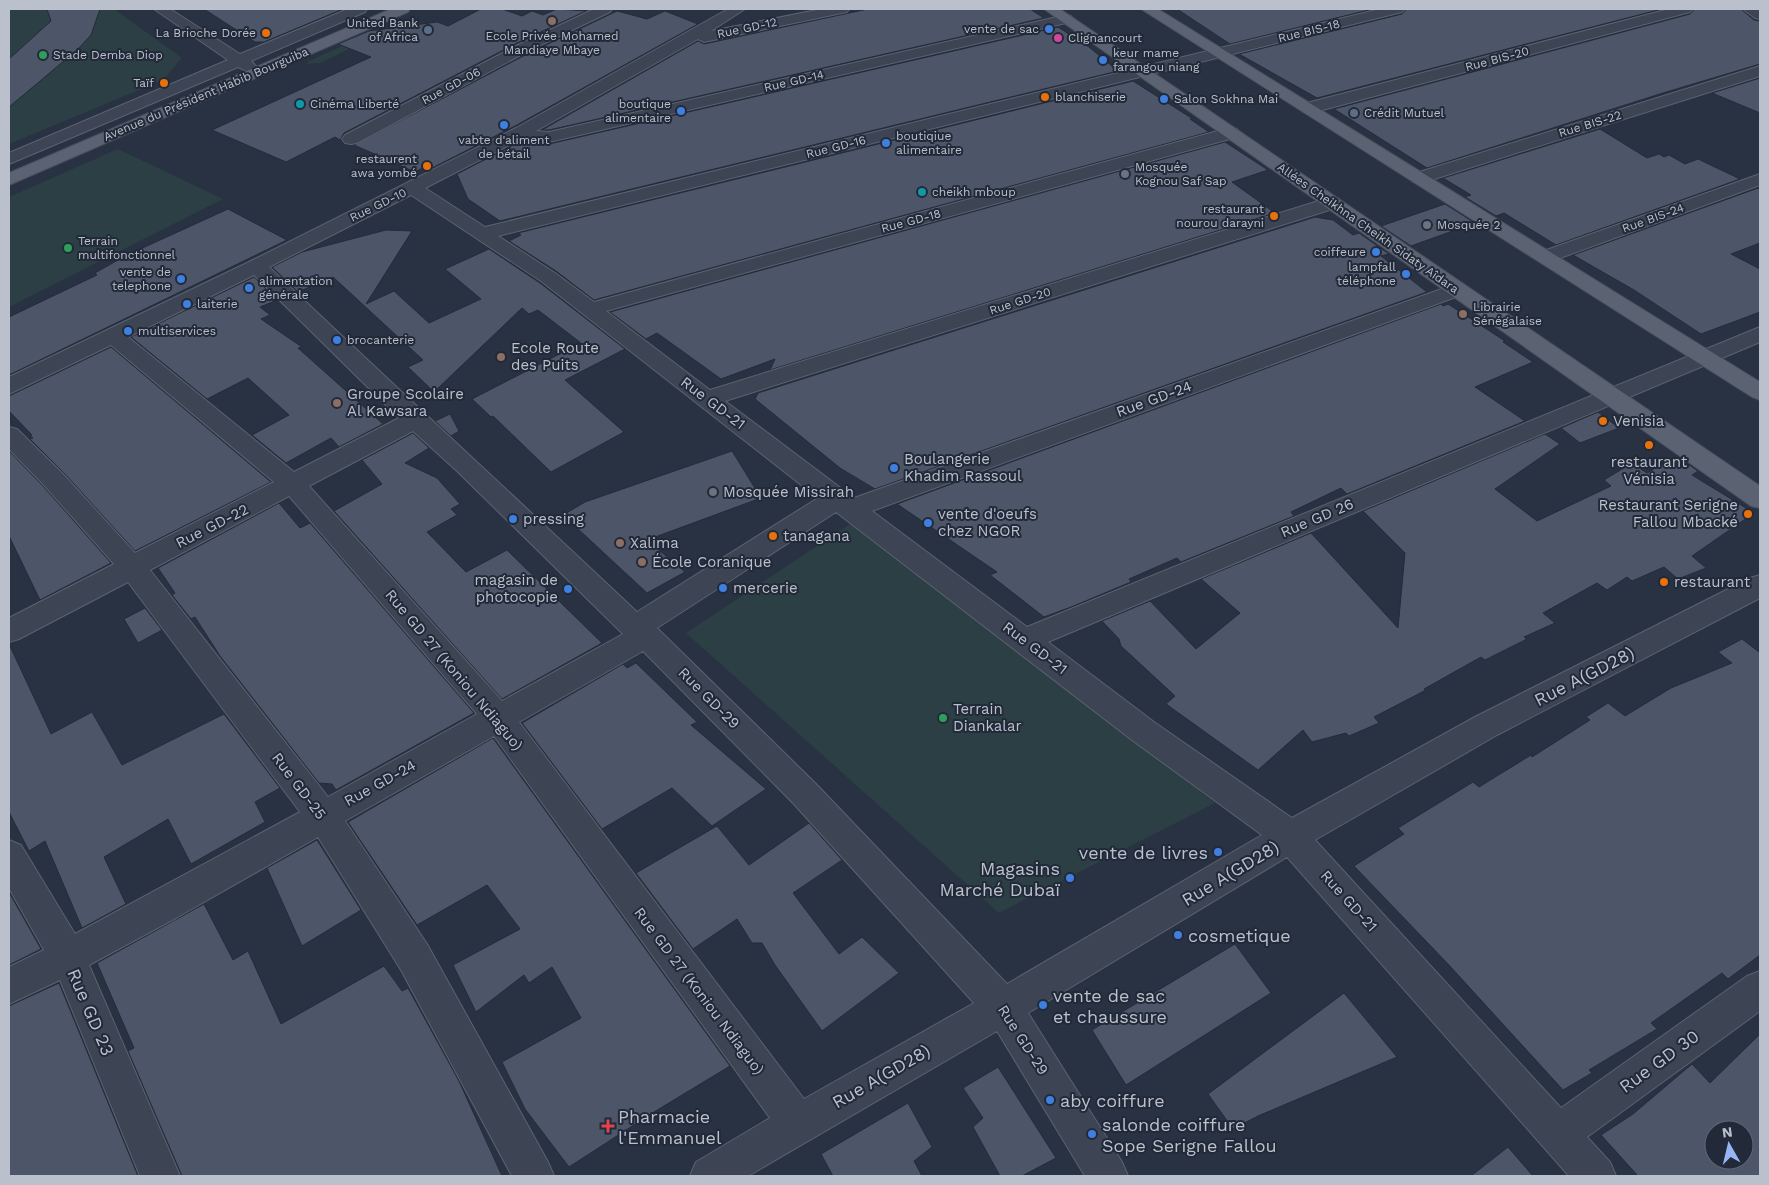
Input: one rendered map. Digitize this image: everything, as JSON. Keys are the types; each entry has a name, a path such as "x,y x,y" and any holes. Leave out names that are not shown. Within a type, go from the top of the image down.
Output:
{"main road":[{"path":"1148,9 1213,55 1308,108 1545,256 1697,360 1760,392"},
{"name":"Avenue du Président Habib Bourguiba","path":"9,180 394,10"},
{"name":"Allées Cheikhna Cheikh Sidaty Aîdara","path":"1058,14 1147,71 1231,133 1457,290 1617,393 1760,499"}],"street":[{"path":"161,9 257,72"},
{"path":"9,159 360,9"},
{"name":"Rue GD-06","path":"351,138 523,48 605,9"},
{"name":"Rue GD-10","path":"9,386 256,266 522,132 738,9"},
{"name":"Rue GD-12","path":"681,42 842,9"},
{"name":"Rue BIS-18","path":"1213,55 1398,9"},
{"name":"Rue BIS-20","path":"1308,108 1686,9"},
{"path":"1750,9 1760,15"},
{"name":"Rue GD-14","path":"522,132 539,138 549,138 1058,14"},
{"name":"Rue GD-16","path":"481,234 1213,55"},
{"name":"Rue BIS-22","path":"1419,178 1760,71"},
{"name":"Rue GD-18","path":"590,309 1231,133"},
{"name":"Rue BIS-24","path":"1545,256 1760,179"},
{"name":"Rue GD-21","path":"412,188 548,277 1143,731 1291,837 1596,1176"},
{"name":"Rue GD-20","path":"707,399 1332,203"},
{"name":"Rue GD-29","path":"256,266 640,632 805,794 1003,1007 1108,1176"},
{"name":"Rue GD-24","path":"9,986 164,906 499,718 844,504 1457,290"},
{"name":"Rue GD 26","path":"1024,640 1760,334"},
{"name":"Rue GD 27 (Koniou Ndiaguo)","path":"113,335 294,485 499,718 798,1124"},
{"name":"Rue GD-22","path":"9,631 294,485 416,420"},
{"name":"Rue GD-25","path":"9,435 53,479 132,567 323,816 414,958 534,1176"},
{"name":"Rue A(GD28)","path":"710,1176 1003,1007 1291,837 1486,726 1760,586"},
{"name":"Rue GD 23","path":"9,856 68,957 160,1176"},
{"name":"Rue GD 30","path":"1558,1134 1760,988"}],"green space":[{"path":"9,9 114,9 182,58 163,80 9,144"},
{"path":"364,36 370,39 320,63 306,64 309,61"},
{"name":"Terrain multifonctionnel","path":"118,149 223,199 9,307 9,197"},
{"name":"Terrain Diankalar","path":"853,522 1215,803 999,913 686,633"}],"building":[{"name":"Stade Demba Diop","path":"47,9 100,9 91,35 77,50 9,107 9,59 51,21"},
{"path":"204,9 343,9 264,42 255,42"},
{"path":"481,9 502,9 522,16 532,11 543,15 557,9 586,11 517,43 344,133 340,140 335,137 286,162 212,130 371,57 338,44 369,31 437,22 448,26"},
{"path":"868,9 1030,9 1044,18 549,130 542,130 698,41 704,44"},
{"path":"1177,9 1373,9 1230,44"},
{"path":"1406,9 1662,9 1317,98 1239,54 1402,14"},
{"path":"1694,9 1741,9 1754,20 1760,21 1760,64 1427,168 1334,109 1690,14"},
{"path":"617,11 647,19 665,11 698,24 515,126 432,168 428,165 415,172 354,145 529,53"},
{"path":"1058,27 1089,47 1118,71 500,221 468,199 457,174 523,140 538,145 549,144"},
{"path":"1760,78 1760,113 1712,93"},
{"path":"1133,81 1193,119 1190,119 1209,132 594,300 556,271 509,241 521,235 518,233"},
{"path":"1600,129 1647,158 1659,154 1664,157 1669,155 1685,164 1698,159 1740,179 1556,245 1504,213 1496,216 1465,197 1471,195 1443,178"},
{"path":"1225,142 1268,170 1232,182 1275,213 770,370 775,359 721,379 657,333 646,339 610,312"},
{"path":"1758,188 1760,189 1760,243 1731,254 1760,269 1760,312 1701,334 1634,290 1573,255"},
{"path":"1445,204 1475,223 1411,246 1381,226"},
{"path":"228,209 287,240 9,375 9,317 97,275 95,273 125,256"},
{"path":"1315,217 1333,220 1353,235 1359,233 1389,254 1381,256 1427,292 875,489 840,468 755,399 758,393"},
{"path":"386,230 412,231 366,304 394,291 429,323 481,299 445,269 489,249 540,283 625,349 565,380 624,432 551,472 493,416 491,417 472,399 581,343 538,310 529,314 522,308 434,392 408,367 423,360 333,277 298,292 272,267 302,252"},
{"path":"254,277 277,300 260,307 270,315 261,319 302,347 298,348 383,424 339,447 331,438 286,463 252,435 289,415 248,378 207,399 131,337"},
{"path":"1441,304 1443,306 1448,304 1505,341 1503,342 1533,362 1475,387 1525,421 1347,494 1341,488 1291,512 1294,516 1181,562 1177,558 1129,579 1131,582 1044,617 990,575 997,572 897,504"},
{"path":"111,347 271,482 135,551 63,472 30,439 33,438 30,436 32,435 9,411 9,396"},
{"path":"1598,412 1619,428 1580,443 1561,428"},
{"path":"450,414 459,431 451,436 435,421"},
{"path":"413,433 429,448 405,463 437,478 460,504 451,509 457,515 427,532 466,572 507,550 602,643 502,699 334,511 382,484 362,460"},
{"path":"1545,434 1560,444 1495,489 1537,521 1611,486 1604,480 1632,463 1647,473 1676,456 1698,471 1692,475 1754,513 1692,556 1706,568 1678,579 1664,567 1632,581 1627,577 1607,590 1597,583 1543,613 1555,623 1524,637 1527,639 1485,660 1481,657 1424,689 1426,690 1374,717 1379,723 1349,736 1346,733 1312,742 1303,730 1258,770 1166,704 1175,696 1121,646 1119,639 1102,621 1150,601 1196,649 1240,613 1201,579 1311,533 1398,628 1405,553 1363,511"},
{"path":"9,451 43,486 111,563 40,600 9,536"},
{"path":"732,451 761,498 647,540 685,572 647,593 563,515 585,502"},
{"path":"279,503 300,528 310,523 474,713 336,790 332,784 319,783 220,656 195,617 191,619 172,595 175,593 158,568"},
{"path":"145,608 162,630 138,643 124,619"},
{"path":"1742,639 1760,651 1760,955 1728,979 1722,973 1651,1023 1657,1029 1589,1070 1592,1073 1563,1090 1448,964 1354,866 1404,834 1398,828 1473,782 1479,787 1531,755 1532,757 1590,720 1586,717 1608,703 1625,716 1671,688 1732,663 1718,652"},
{"path":"9,644 51,734 92,712 122,765 224,714 280,788 255,802 265,822 191,864 168,819 104,857 126,904 82,928 45,841 29,851 9,812"},
{"path":"636,663 697,722 691,725 766,789 712,826 672,788 602,829 522,723 623,664 627,668"},
{"path":"493,738 730,1066 569,1167 525,1109 502,1062 581,1018 552,967 529,983 524,975 476,1012 453,965 520,929 487,885 417,925 348,822"},
{"path":"809,823 842,860 793,893 839,954 862,937 899,973 822,1031 775,965 762,943 752,943 737,919 693,949 636,873 717,826 749,865"},
{"path":"317,840 361,910 302,946 267,868"},
{"path":"9,892 41,949 9,965"},
{"path":"204,904 233,960 248,951 281,1024 384,966 402,991 408,988 459,1081 502,1176 182,1176 128,1051 134,1048 97,963"},
{"path":"1235,944 1271,993 1126,1085 1092,1030"},
{"path":"59,983 138,1176 9,1176 9,1006"},
{"path":"1344,993 1397,1057 1258,1116 1233,1129 1208,1094"},
{"path":"1760,1034 1760,1176 1638,1176 1601,1135 1633,1114 1692,1064 1710,1083"},
{"path":"998,1067 1056,1158 1022,1176 1000,1176 973,1127 983,1118 963,1088"},
{"path":"908,1103 932,1147 914,1161 922,1176 833,1176 821,1154"},
{"path":"1508,1147 1533,1176 1471,1176"}],"place":[{"name":"Ecole Privée Mohamed Mandiaye Mbaye","path":"552,21"},
{"name":"vente de sac","path":"1049,29"},
{"name":"United Bank of Africa","path":"428,30"},
{"name":"La Brioche Dorée","path":"266,33"},
{"name":"Clignancourt","path":"1058,38"},
{"name":"Stade Demba Diop","path":"43,55"},
{"name":"keur mame farangou niang","path":"1103,60"},
{"name":"Taïf","path":"164,83"},
{"name":"blanchiserie","path":"1045,97"},
{"name":"Salon Sokhna Mai","path":"1164,99"},
{"name":"Cinéma Liberté","path":"300,104"},
{"name":"boutique alimentaire","path":"681,111"},
{"name":"Crédit Mutuel","path":"1354,113"},
{"name":"vabte d'aliment de bétail","path":"504,125"},
{"name":"boutiqiue alimentaire","path":"886,143"},
{"name":"restaurent awa yombé","path":"427,166"},
{"name":"Mosquée Kognou Saf Sap","path":"1125,174"},
{"name":"cheikh mboup","path":"922,192"},
{"name":"restaurant nourou darayni","path":"1274,216"},
{"name":"Mosquée 2","path":"1427,225"},
{"name":"Terrain multifonctionnel","path":"68,248"},
{"name":"coiffeure","path":"1376,252"},
{"name":"lampfall téléphone","path":"1406,274"},
{"name":"vente de telephone","path":"181,279"},
{"name":"alimentation générale","path":"249,288"},
{"name":"laiterie","path":"187,304"},
{"name":"Librairie Sénégalaise","path":"1463,314"},
{"name":"multiservices","path":"128,331"},
{"name":"brocanterie","path":"337,340"},
{"name":"Ecole Route des Puits","path":"501,357"},
{"name":"Groupe Scolaire Al Kawsara","path":"337,403"},
{"name":"Venisia","path":"1603,421"},
{"name":"restaurant Vénisia","path":"1649,445"},
{"name":"Boulangerie Khadim Rassoul","path":"894,468"},
{"name":"Mosquée Missirah","path":"713,492"},
{"name":"Restaurant Serigne Fallou Mbacké","path":"1748,514"},
{"name":"pressing","path":"513,519"},
{"name":"vente d'oeufs chez NGOR","path":"928,523"},
{"name":"tanagana","path":"773,536"},
{"name":"Xalima","path":"620,543"},
{"name":"École Coranique","path":"642,562"},
{"name":"restaurant","path":"1664,582"},
{"name":"mercerie","path":"723,588"},
{"name":"magasin de photocopie","path":"568,589"},
{"name":"Terrain Diankalar","path":"943,718"},
{"name":"vente de livres","path":"1218,852"},
{"name":"Magasins Marché Dubaï","path":"1070,878"},
{"name":"cosmetique","path":"1178,935"},
{"name":"vente de sac et chaussure","path":"1043,1005"},
{"name":"aby coiffure","path":"1050,1100"},
{"name":"Pharmacie l'Emmanuel","path":"608,1126"},
{"name":"salonde coiffure Sope Serigne Fallou","path":"1092,1134"}]}
